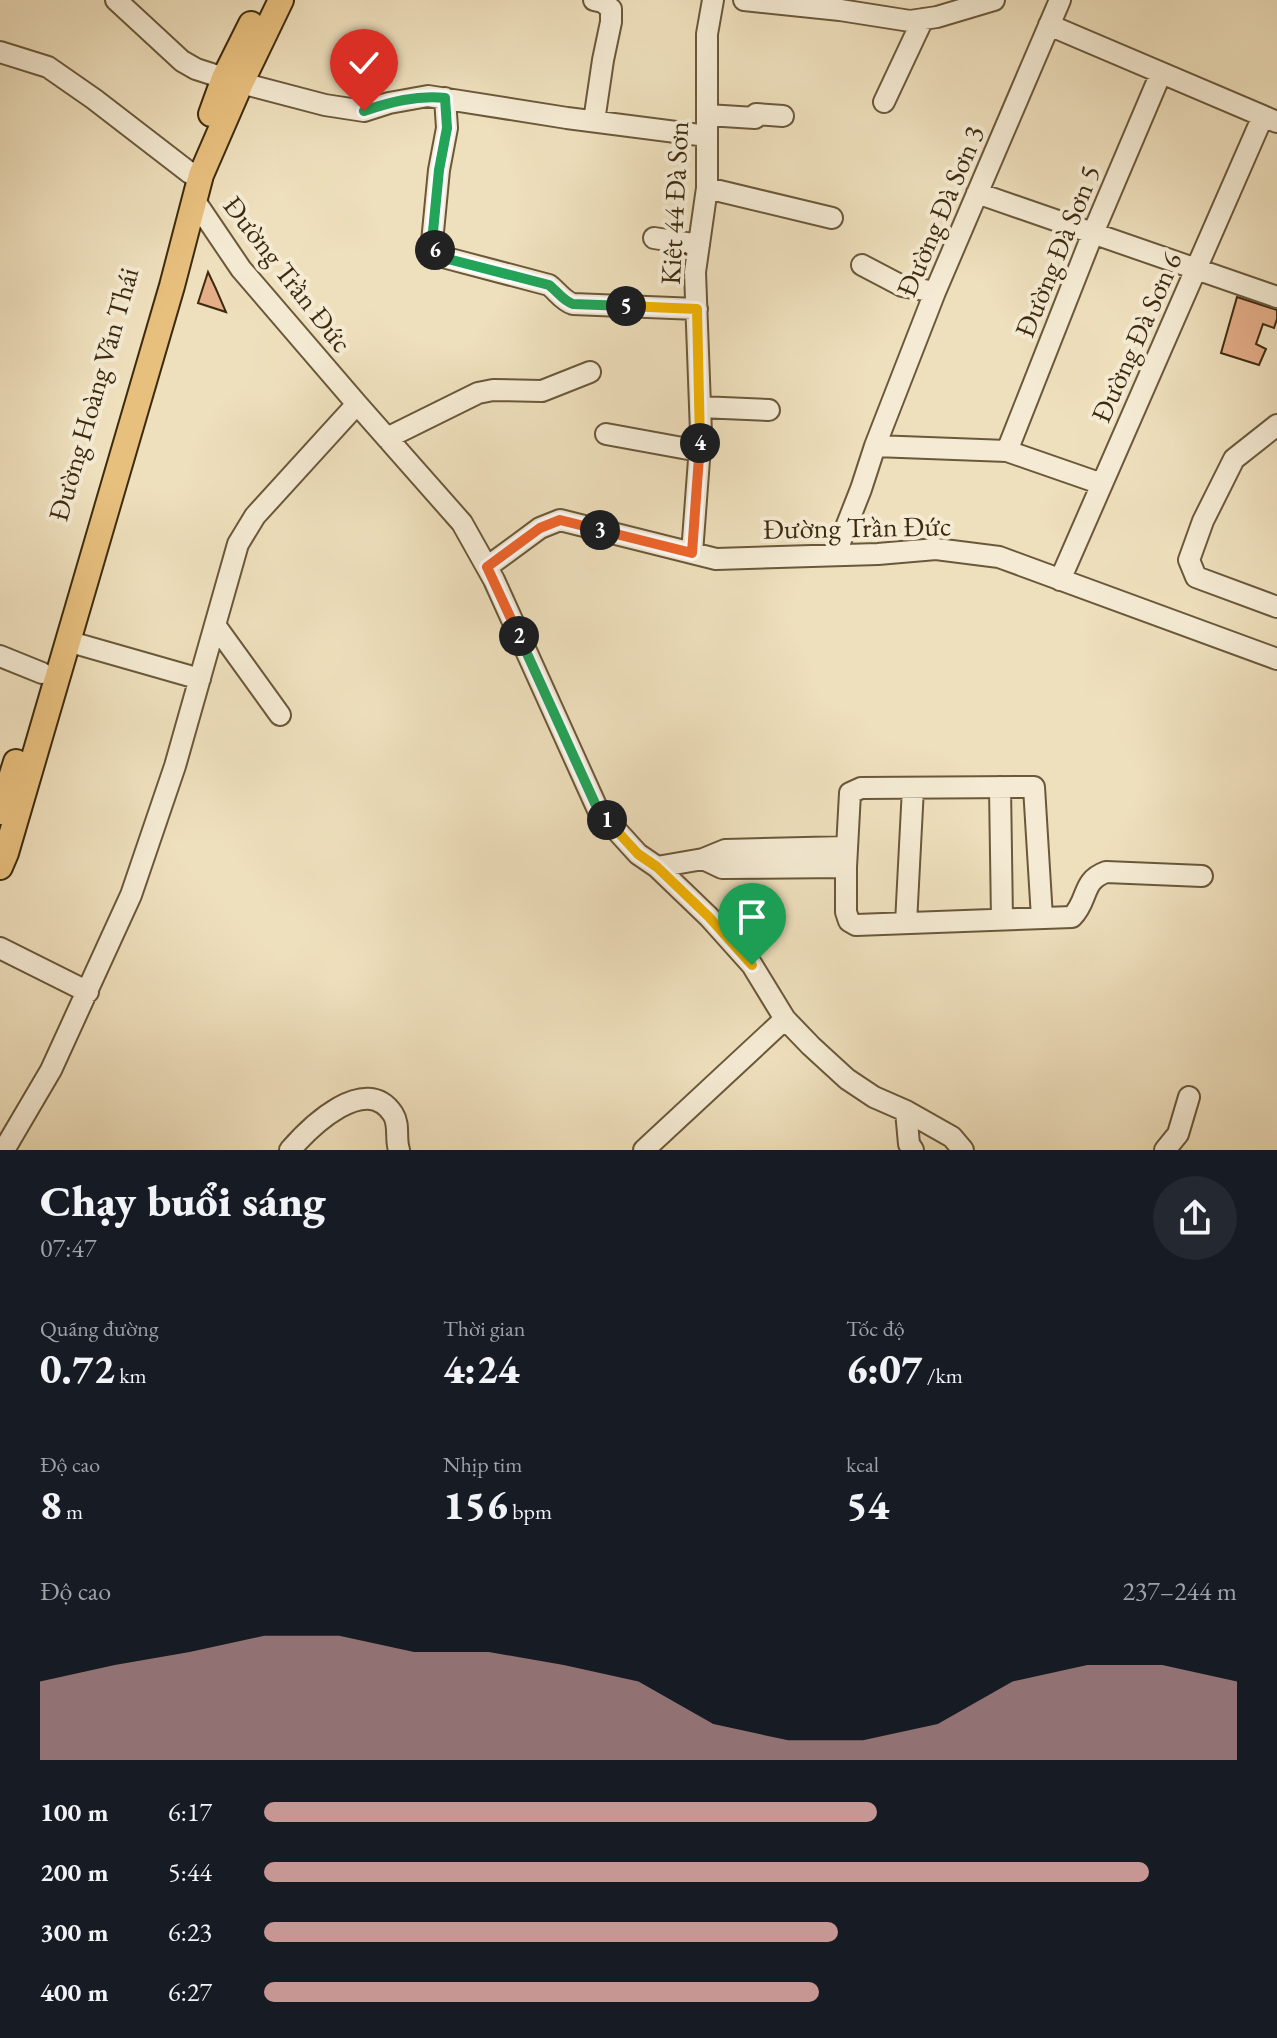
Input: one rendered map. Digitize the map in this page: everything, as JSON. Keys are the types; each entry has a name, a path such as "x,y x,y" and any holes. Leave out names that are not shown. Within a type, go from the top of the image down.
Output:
{"main road":[{"name":"Đường Hoàng Văn Thái","path":"0,812 189,190 263,0"},
{"name":"Đường Hoàng Văn Thái","path":"233,81 281,0"},
{"path":"0,867 172,286 189,190"}],"street":[{"path":"116,0 182,61 196,69 325,105 364,111 428,96 707,136"},
{"path":"594,0 603,2 611,9 611,22 594,121"},
{"name":"Kiệt 44 Đà Sơn","path":"692,553 700,407 695,272 707,188 707,34 713,0"},
{"path":"744,0 910,21 937,17 994,0"},
{"name":"Đường Đà Sơn 3","path":"835,555 935,292 1060,0"},
{"path":"884,102 923,19"},
{"path":"1049,25 1270,119"},
{"name":"Đường Trần Đức","path":"0,52 48,67 94,99 189,190 241,269 462,523 487,567 598,810 638,854 657,867 709,917 752,965 785,1019 847,1079 874,1097 952,1137 963,1150"},
{"name":"Đường Đà Sơn 5","path":"1007,451 1093,233 1161,73"},
{"path":"445,98 447,128 432,242 436,252 444,258 549,285 568,303 697,309"},
{"path":"707,115 783,116"},
{"name":"Đường Đà Sơn 6","path":"1060,580 1196,268 1270,119"},
{"path":"707,188 832,218"},
{"path":"977,193 1277,297"},
{"path":"654,238 699,245"},
{"path":"862,265 902,286 935,292"},
{"path":"387,438 478,393 553,389 590,372"},
{"path":"4,1150 51,1070 131,895 175,766 238,544 255,516 357,404"},
{"path":"700,407 769,410"},
{"path":"1277,425 1234,459 1203,521 1189,560 1196,577 1277,607"},
{"path":"606,434 699,451"},
{"path":"875,446 1007,451 1102,484"},
{"name":"Đường Trần Đức","path":"487,567 540,528 560,520 716,559 936,549 999,557 1277,659"},
{"path":"215,625 280,715"},
{"path":"67,641 200,679"},
{"path":"0,656 42,673"},
{"path":"1000,787 1002,919"},
{"path":"1042,918 1034,787 861,788 850,793 846,912 849,921 856,925 1072,917 1081,908 1094,877 1106,872 1202,876"},
{"path":"906,923 913,788"},
{"path":"657,867 703,859 725,850 847,857"},
{"path":"0,948 88,992"},
{"path":"644,1150 785,1019"},
{"path":"1165,1150 1178,1134 1189,1097"},
{"path":"290,1150 321,1120 358,1098 381,1103 390,1110 398,1128 399,1150"},
{"path":"906,1111 909,1144 913,1150"}],"building":[{"path":"208,272 216,289 226,312 198,303"},
{"path":"1237,297 1277,310 1274,328 1263,324 1256,344 1266,349 1259,365 1221,353"}],"route":[{"path":"364,111 428,96 445,98 447,128 439,170 432,242 439,256 549,285 568,303 697,309 701,433 692,553 560,520 540,528 487,567 598,810 638,854 657,867 709,917 752,965"}]}
